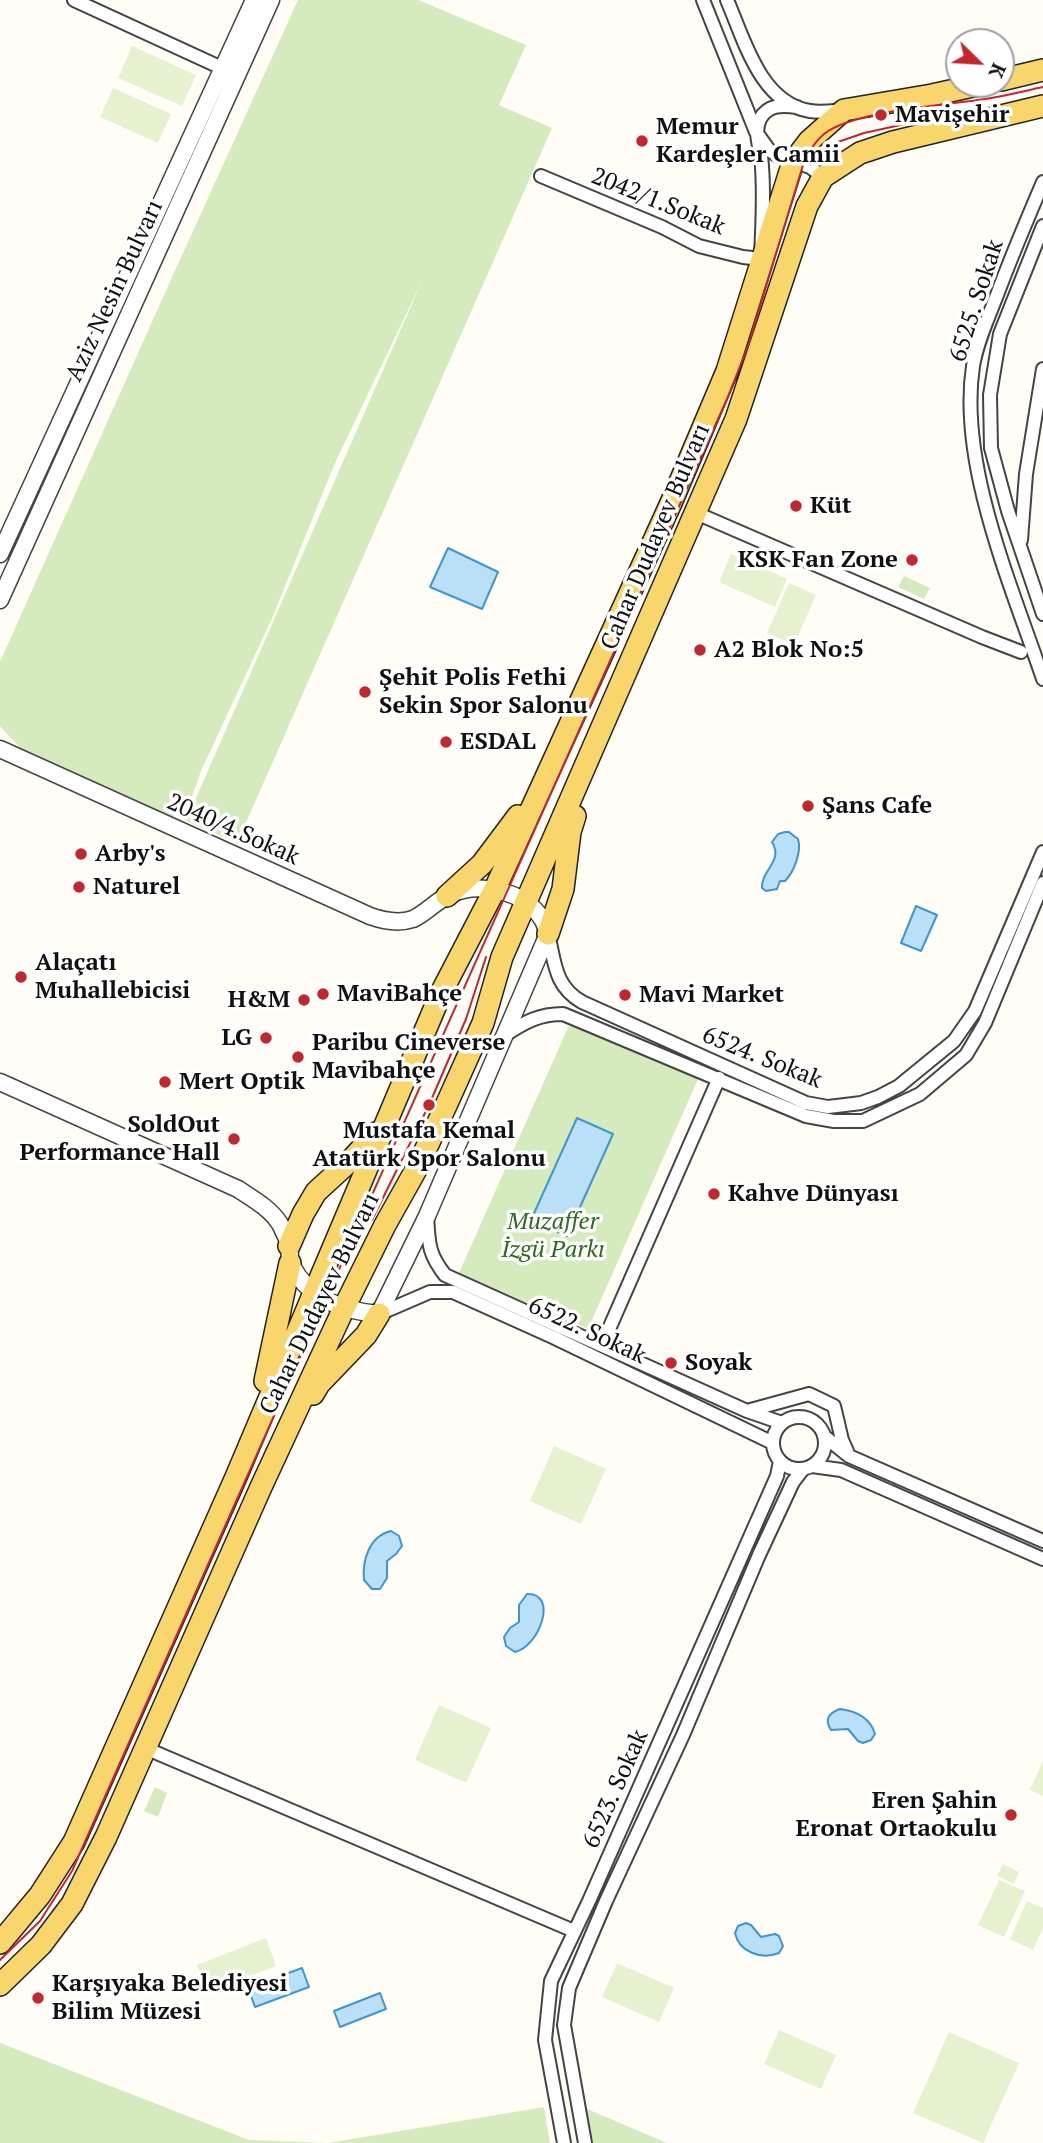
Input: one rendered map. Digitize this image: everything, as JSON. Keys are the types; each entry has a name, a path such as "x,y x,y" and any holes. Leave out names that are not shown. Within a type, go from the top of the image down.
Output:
{"main road":[{"path":"1015,77 1043,70"},
{"path":"844,110 945,92"},
{"name":"Cahar Dudayev Bulvarı","path":"0,1985 41,1945 72,1904 106,1837 261,1487 344,1308 418,1166 448,1101 483,1023 502,957 740,408 807,206 823,177 860,153 893,142 1043,106"},
{"name":"Cahar Dudayev Bulvarı","path":"0,1943 40,1895 74,1842 236,1477 441,993 494,891 671,503 727,371 793,162 809,141 844,110"},
{"path":"548,934 563,889 570,832 600,734"},
{"path":"447,896 482,864 510,829 555,758"},
{"path":"236,1477 270,1363 290,1255 303,1214 316,1192 352,1159 375,1133 386,1128"},
{"path":"261,1487 319,1384 366,1335 379,1314"}],"street":[{"path":"74,0 224,69"},
{"name":"Aziz Nesin Bulvarı","path":"0,554 254,0"},
{"name":"Aziz Nesin Bulvarı","path":"0,600 271,0"},
{"path":"702,0 756,132 761,158 761,259"},
{"path":"727,0 756,68 777,94 797,107"},
{"path":"756,132 760,119 780,104 810,111 844,110"},
{"path":"756,132 769,150 810,167 823,177"},
{"name":"2042/1.Sokak","path":"541,176 662,227 699,246 761,259"},
{"name":"6525. Sokak","path":"1043,182 986,324 973,365 971,416 979,479 1043,679"},
{"name":"6525. Sokak","path":"1043,226 1000,334 989,395 991,448 1043,614"},
{"path":"1021,547 1026,474 1043,369"},
{"path":"696,513 1021,652"},
{"name":"2040/4.Sokak","path":"0,749 370,916 386,921 412,919 447,896"},
{"name":"6524. Sokak","path":"548,934 562,986 569,995 806,1102 828,1107 861,1103 899,1086 954,1041 975,1011 1043,852"},
{"name":"6524. Sokak","path":"505,1035 530,1018 563,1014 806,1116 834,1121 863,1121 920,1094 966,1055 985,1023 1043,883"},
{"path":"0,1082 238,1189 263,1205 279,1222 303,1283 326,1301 344,1308 379,1314 427,1216 548,934 542,918 526,902 514,895 468,888 447,896"},
{"path":"602,1345 719,1078"},
{"name":"6522. Sokak","path":"427,1216 433,1260 445,1275 747,1411 782,1423"},
{"name":"6522. Sokak","path":"379,1314 430,1292 453,1292 773,1443"},
{"path":"747,1411 808,1394 834,1406 842,1440 849,1456"},
{"path":"807,1468 824,1450 824,1436 821,1429 810,1419 795,1417 782,1423 777,1429 773,1443 780,1461 794,1469 841,1470 1043,1559"},
{"path":"824,1436 849,1456 1043,1541"},
{"name":"6523. Sokak","path":"564,2143 547,2053 545,2028 551,1981 777,1476 780,1461"},
{"name":"6523. Sokak","path":"585,2143 564,2025 569,1987 683,1735 759,1555 791,1486 807,1468"},
{"path":"145,1748 575,1931"}],"green space":[{"path":"298,0 418,0 526,45 499,105 552,128 237,843 186,821 422,281 335,463 273,616 201,771 190,802 172,817 24,752 0,726 0,662"},
{"path":"132,46 196,75 182,106 118,78"},
{"path":"113,88 171,114 158,143 100,117"},
{"path":"731,554 787,579 775,607 719,582"},
{"path":"904,576 930,588 924,599 898,587"},
{"path":"789,583 816,595 794,645 767,633"},
{"name":"Muzaffer İzgü Parkı","path":"570,1023 698,1079 588,1329 459,1273"},
{"path":"554,1446 606,1469 581,1524 530,1501"},
{"path":"439,1705 491,1728 466,1783 415,1760"},
{"path":"1043,1761 1043,1796 1030,1790"},
{"path":"155,1787 167,1793 158,1817 144,1811"},
{"path":"1003,1864 1019,1872 1014,1884 997,1876"},
{"path":"999,1880 1025,1891 1004,1937 978,1925"},
{"path":"1027,1901 1043,1908 1043,1928 1033,1950 1010,1939"},
{"path":"266,1938 276,1966 207,1992 197,1965"},
{"path":"617,1963 674,1988 659,2022 602,1997"},
{"path":"779,2030 836,2055 821,2089 764,2064"},
{"path":"949,2032 1019,2063 983,2143 913,2113"},
{"path":"0,2043 249,2140 328,2143 0,2143"},
{"path":"544,2107 550,2143 328,2143"},
{"path":"587,2109 667,2143 593,2143"}],"water":[{"path":"448,548 498,572 482,609 430,587"},
{"path":"785,832 798,839 796,861 788,877 785,881 780,881 777,889 766,891 762,888 763,882 775,855 772,842 778,834"},
{"path":"916,906 937,915 921,951 901,943"},
{"path":"577,1118 613,1134 567,1236 531,1220"},
{"path":"391,1531 399,1536 402,1546 387,1561 387,1578 380,1589 372,1589 364,1580 368,1550 377,1538"},
{"path":"527,1594 537,1596 542,1602 542,1621 532,1641 515,1652 506,1646 504,1637 510,1628 519,1622 519,1605"},
{"path":"840,1709 857,1713 870,1723 875,1734 871,1740 863,1743 858,1741 848,1729 831,1730 829,1717"},
{"path":"746,1923 761,1937 775,1934 779,1936 783,1946 779,1953 765,1956 746,1950 737,1940 735,1933 738,1926"},
{"path":"302,1968 309,1987 255,2007 248,1988"},
{"path":"380,1993 386,2009 340,2027 334,2011"}],"tram line":[{"path":"0,1960 40,1921 72,1871 727,399 748,346 809,152 824,134 837,126 877,114 992,98 1043,87"},
{"path":"811,165 818,155 832,144 864,133 969,110"},
{"path":"372,1220 429,1105 466,1019 486,957"}],"place":[{"name":"Mavişehir","path":"881,115"},
{"name":"Memur Kardeşler Camii","path":"642,141"},
{"name":"Küt","path":"796,506"},
{"name":"KSK Fan Zone","path":"912,560"},
{"name":"A2 Blok No:5","path":"700,650"},
{"name":"Şehit Polis Fethi Sekin Spor Salonu","path":"365,692"},
{"name":"ESDAL","path":"446,742"},
{"name":"Şans Cafe","path":"808,806"},
{"name":"Arby's","path":"81,854"},
{"name":"Naturel","path":"79,887"},
{"name":"Alaçatı Muhallebicisi","path":"21,977"},
{"name":"MaviBahçe","path":"323,994"},
{"name":"Mavi Market","path":"625,995"},
{"name":"H&M","path":"304,1000"},
{"name":"LG","path":"266,1038"},
{"name":"Paribu Cineverse Mavibahçe","path":"298,1057"},
{"name":"Mert Optik","path":"165,1082"},
{"name":"Mustafa Kemal Atatürk Spor Salonu","path":"429,1105"},
{"name":"SoldOut Performance Hall","path":"234,1139"},
{"name":"Kahve Dünyası","path":"714,1194"},
{"name":"Soyak","path":"671,1363"},
{"name":"Eren Şahin Eronat Ortaokulu","path":"1011,1815"},
{"name":"Karşıyaka Belediyesi Bilim Müzesi","path":"38,1998"}]}
